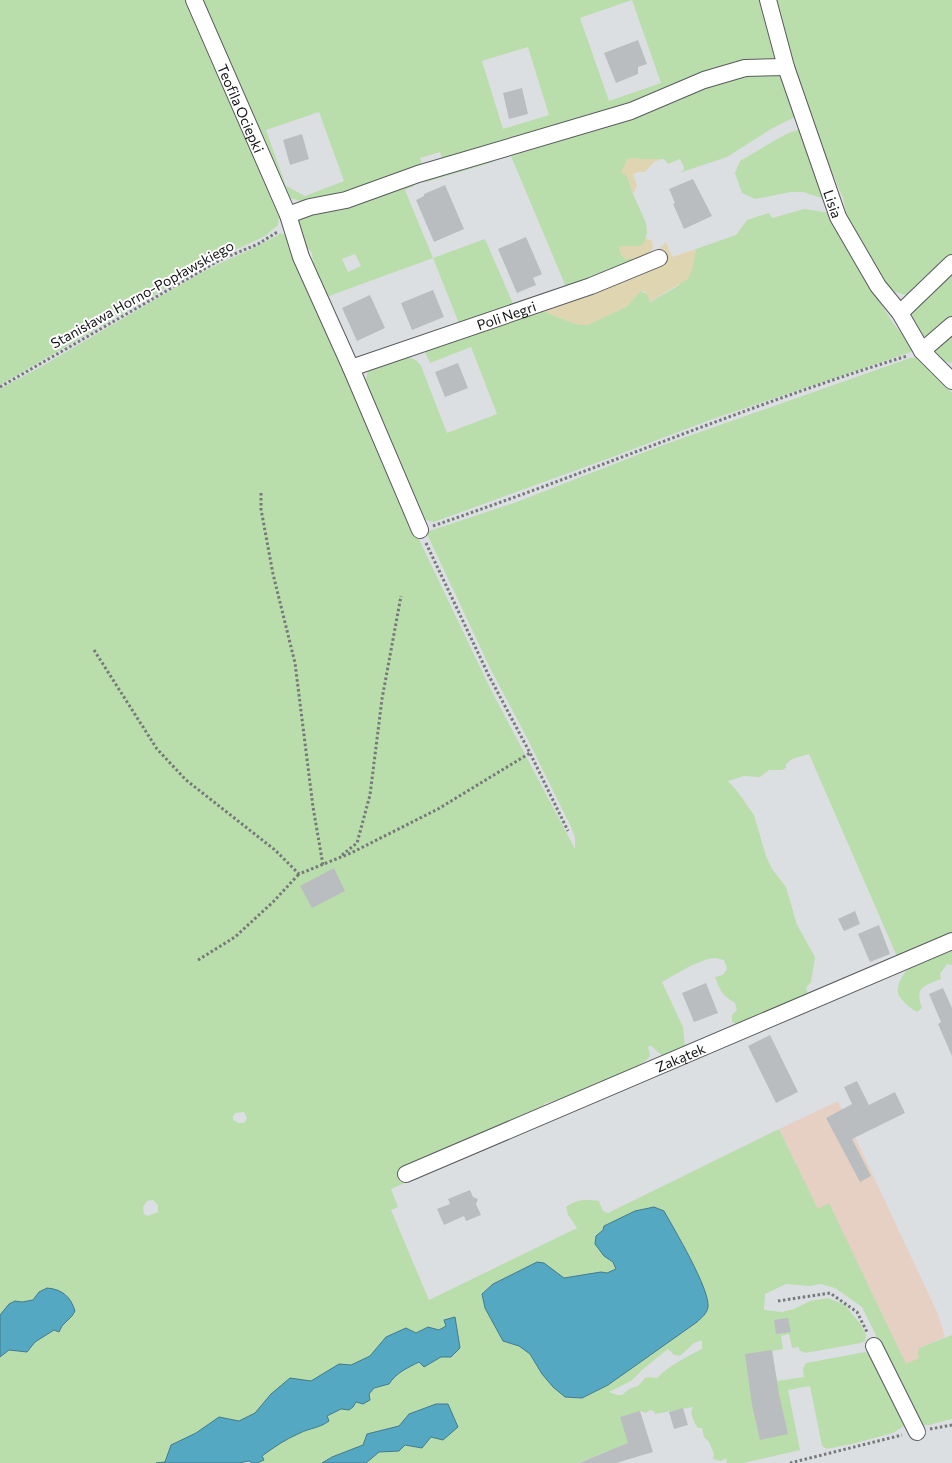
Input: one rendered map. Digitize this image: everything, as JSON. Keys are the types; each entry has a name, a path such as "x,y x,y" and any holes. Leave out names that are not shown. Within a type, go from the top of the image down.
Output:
{"street":[{"name":"Teofila Ociepki","path":"194,0 288,215 301,257 420,530"},
{"name":"Lisia","path":"768,0 786,67 838,217 878,286 900,313 922,351 952,380"},
{"path":"288,215 310,207 346,200 418,174 631,111 704,80 745,68 786,67"},
{"name":"Poli Negri","path":"351,368 591,286 658,258"},
{"path":"900,313 952,263"},
{"path":"922,351 952,325"},
{"name":"Zakątek","path":"406,1174 952,941"},
{"path":"874,1346 917,1432"}],"path":[{"name":"Stanisława Horno-Popławskiego","path":"0,387 220,260 258,244 280,231 288,215"},
{"path":"568,831 530,753 489,676 420,530 567,478 710,423 869,367 922,351"},
{"path":"261,493 261,509 273,574 294,663 313,807 323,865"},
{"path":"338,858 357,843 370,795 382,699 401,596"},
{"path":"94,650 157,749 186,780 275,850 300,874"},
{"path":"198,960 235,937 300,874 338,858 438,809 530,753"},
{"path":"778,1301 830,1292 857,1312 874,1346"},
{"path":"790,1463 952,1425"}],"shaded area":[{"path":"838,1101 938,1314 945,1337 919,1348 919,1358 906,1365 829,1204 818,1210 779,1129"}],"green space":[{"path":"0,0 190,0 274,197 279,216 278,225 265,236 216,259 0,385"},
{"path":"202,0 632,0 763,0 780,62 659,95 443,161 440,152 420,158 423,167 351,192 307,203 290,198 285,193","holes":["632,0 661,83 609,101 580,18","528,47 549,115 503,129 482,61","319,112 344,181 305,196 286,186 266,130"]},
{"path":"774,0 952,0 952,257 913,292 906,295 891,291 875,275 848,222 843,198 829,170 807,111"},
{"path":"781,75 797,116 771,129 727,157 679,173 684,170 680,159 668,164 664,159 634,158 622,172 627,176 646,223 647,233 644,244 619,248 622,256 637,259 638,262 566,287 511,156 500,159 500,157 731,76"},
{"path":"800,129 825,199 803,192 791,192 755,199 742,193 735,173 740,161 786,134"},
{"path":"490,156 493,162 426,182 424,176"},
{"path":"411,181 414,186 405,190 433,258 329,296 339,321 334,318 314,272 312,253 308,248 304,247 296,227 299,220 305,214","holes":["355,254 361,266 348,272 342,259"]},
{"path":"804,209 831,213 857,266 891,320 914,351 710,420 434,522 425,520 365,383 368,371 409,357 417,361 421,366 447,433 497,414 471,347 430,363 424,350 538,309 570,322 587,325 626,307 641,291 648,295 650,302 678,286 692,270 696,249 736,235 747,220 769,213 772,218"},
{"path":"281,233 289,237 416,533 490,688 575,849 575,837 571,827 491,670 426,532 514,503 663,445 910,358 923,358 952,393 952,965 947,964 940,974 941,979 926,985 920,991 922,1008 917,1012 909,1007 901,998 898,990 903,976 909,968 923,961 899,961 809,754 792,759 786,764 786,768 782,770 769,770 760,777 744,776 728,781 754,815 766,856 772,869 786,887 797,925 815,957 811,982 806,988 808,994 739,1025 732,1022 732,1015 737,1010 735,1003 722,992 715,977 723,975 727,969 724,960 708,959 690,966 662,982 683,1027 685,1047 664,1057 651,1046 648,1046 650,1056 629,1071 579,1094 545,1103 539,1113 540,1124 391,1189 398,1207 391,1210 429,1300 577,1228 568,1215 566,1207 574,1202 586,1200 599,1201 603,1211 608,1213 779,1129 818,1209 829,1203 906,1364 919,1358 919,1348 952,1335 952,1419 929,1425 920,1425 862,1307 835,1288 820,1284 810,1286 786,1284 765,1294 764,1310 782,1312 794,1309 810,1301 828,1298 845,1305 861,1325 866,1335 865,1341 861,1343 805,1353 799,1350 799,1347 792,1348 789,1334 781,1336 783,1349 772,1351 777,1381 804,1377 803,1368 806,1363 865,1352 877,1360 910,1422 893,1433 827,1449 822,1446 810,1386 788,1390 800,1450 744,1463 727,1463 726,1458 721,1461 713,1459 714,1454 709,1442 704,1437 702,1428 698,1428 695,1424 691,1413 693,1407 655,1414 654,1411 650,1410 646,1413 640,1411 629,1446 615,1450 619,1463 613,1463 608,1451 578,1463 257,1463 265,1451 341,1409 353,1407 356,1402 369,1394 374,1388 389,1384 406,1369 419,1362 424,1366 441,1357 456,1333 455,1317 439,1330 428,1327 416,1333 406,1328 396,1333 377,1355 276,1403 175,1463 0,1463 0,1357 9,1350 24,1352 35,1342 54,1330 59,1332 67,1322 39,1292 33,1300 15,1301 0,1315 0,389 197,275","holes":["244,1112 247,1118 244,1123 233,1120 233,1116 236,1113","153,1200 158,1205 158,1212 147,1216 144,1214 143,1207 147,1201","604,1256 707,1312 697,1322 608,1385 582,1398 565,1397 542,1374 530,1354 519,1346 482,1294 493,1284 537,1262 544,1263 563,1278 601,1272 607,1273 617,1269 613,1262","702,1340 702,1349 673,1365 657,1378 645,1378 638,1386 629,1389 622,1395 609,1392 631,1381 668,1349 674,1355 680,1356 694,1343"]},
{"path":"485,239 514,306 460,326 433,258"},
{"path":"952,274 952,315 944,328 930,337 921,336 911,322 910,314"},
{"path":"952,331 952,362 950,363 937,358 933,349"}],"sand":[{"path":"627,159 662,159 654,162 645,172 633,174 637,185 633,194 627,176 621,172"},
{"path":"646,238 652,241 653,247 647,258 624,259 619,247 642,245"},
{"path":"666,242 672,257 696,249 692,270 688,279 649,302 648,295 641,291 626,307 587,325 570,322 538,309 660,251 659,249"}],"water":[{"path":"654,1207 664,1211 698,1273 707,1298 708,1307 706,1312 697,1322 608,1385 582,1398 565,1397 542,1374 530,1354 519,1346 503,1341 485,1308 482,1294 493,1284 537,1262 544,1263 564,1278 601,1272 607,1273 616,1269 613,1262 604,1256 595,1244 596,1236 603,1230 604,1226 635,1211"},
{"path":"47,1288 57,1290 68,1298 75,1311 72,1316 59,1332 54,1330 35,1342 27,1352 9,1350 0,1357 0,1315 9,1304 15,1301 33,1300 39,1292"},
{"path":"455,1317 460,1348 451,1357 441,1357 424,1367 419,1362 406,1369 398,1374 389,1384 374,1388 369,1394 370,1400 363,1404 356,1402 349,1410 341,1409 327,1416 329,1421 280,1443 262,1456 264,1460 257,1463 249,1461 239,1463 156,1463 165,1462 171,1445 196,1433 219,1417 239,1421 255,1413 271,1394 290,1378 311,1381 339,1364 351,1365 370,1356 386,1337 406,1328 416,1333 428,1327 439,1330 446,1326 444,1320"},
{"path":"436,1404 448,1404 458,1427 443,1440 431,1437 422,1448 405,1445 399,1451 379,1452 366,1463 322,1463 363,1445 367,1434 399,1426 409,1414"}],"building":[{"path":"638,40 647,64 638,67 638,74 616,83 604,53"},
{"path":"522,88 528,114 509,119 503,93"},
{"path":"302,134 309,159 290,165 283,140"},
{"path":"693,179 712,216 684,229 673,204 675,203 669,189"},
{"path":"445,185 464,229 434,242 416,200 424,196 424,194"},
{"path":"526,237 542,274 533,278 536,285 517,293 498,249"},
{"path":"433,290 444,317 412,330 401,303"},
{"path":"370,295 385,328 357,341 342,308"},
{"path":"458,363 468,388 445,397 435,372"},
{"path":"334,868 345,891 312,908 300,886"},
{"path":"855,911 860,924 844,931 838,919"},
{"path":"879,925 890,954 870,962 858,934"},
{"path":"706,983 718,1013 694,1022 682,993"},
{"path":"943,988 952,1008 952,1056 938,1024 941,1022 929,994"},
{"path":"770,1035 798,1092 776,1103 748,1046"},
{"path":"857,1081 869,1105 895,1092 905,1113 852,1139 871,1176 860,1182 826,1118 852,1104 844,1087"},
{"path":"470,1190 473,1197 478,1199 476,1204 481,1215 466,1221 464,1216 444,1225 437,1209 450,1204 448,1199"},
{"path":"788,1318 791,1332 776,1334 774,1320"},
{"path":"772,1350 788,1434 760,1440 752,1405 745,1354"},
{"path":"683,1408 688,1425 674,1429 669,1412"},
{"path":"640,1411 653,1452 616,1463 579,1463 628,1443 620,1417"}]}
